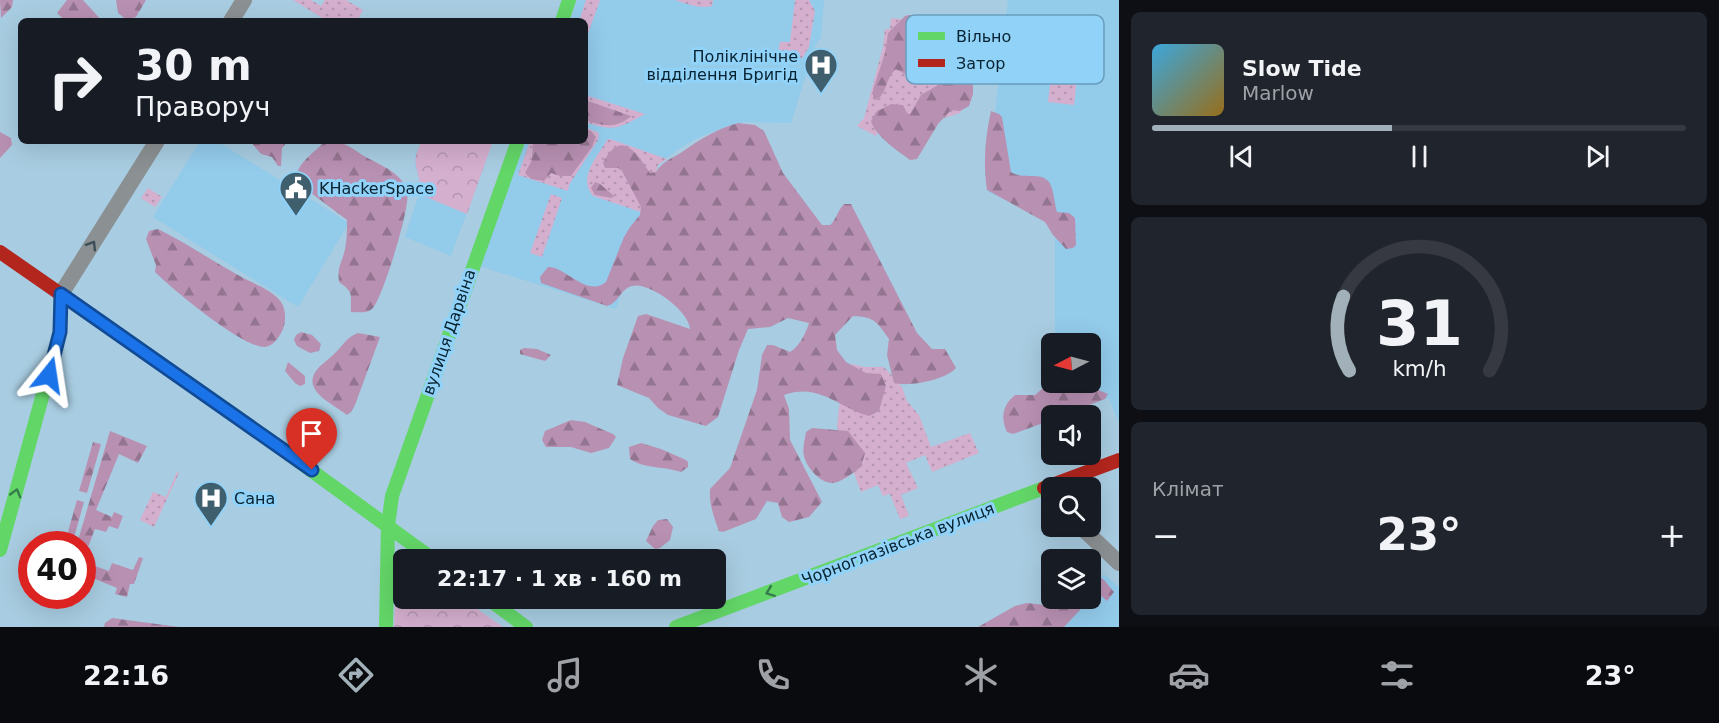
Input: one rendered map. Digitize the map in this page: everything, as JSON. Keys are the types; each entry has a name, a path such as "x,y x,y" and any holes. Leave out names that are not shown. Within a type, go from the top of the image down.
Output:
{"street":[{"path":"233,18 244,0"},
{"path":"562,18 569,0"},
{"path":"0,550 60,332 61,294 155,144"},
{"name":"вулиця Дарвіна","path":"386,627 388,526 394,490 517,144"},
{"path":"0,252 419,549"},
{"name":"Чорноглазівська вулиця","path":"1084,477 1119,460"},
{"name":"Чорноглазівська вулиця","path":"676,627 1041,497"},
{"path":"1092,537 1119,563"},
{"path":"502,609 526,627"}],"shaded area":[{"path":"577,0 824,0 821,38 815,46 791,123 744,122 730,125 695,139 658,165 616,309 479,266 524,144 588,144 588,18 571,18"},
{"path":"1008,0 1119,0 1119,423 1109,398 1097,402 1083,393 1101,393 1101,333 1055,333 1055,213 989,193 998,84 1104,84 1104,15 1006,15"},
{"path":"198,144 222,144 349,223 298,307 153,217"},
{"path":"420,144 492,144 451,256 405,237 421,182 415,166 415,154"},
{"path":"1104,574 1119,587 1119,627 1059,627 1078,609 1101,609 1101,578"}],"green space":[{"path":"0,0 13,0 12,7 1,18"},
{"path":"67,0 83,0 99,18 62,18 57,13"},
{"path":"116,0 146,0 136,17 124,18 118,13"},
{"path":"293,0 311,0 321,6 325,0 346,0 363,10 359,18 322,18"},
{"path":"586,0 600,0 588,34 588,18 580,18"},
{"path":"675,0 713,0 712,6 703,7"},
{"path":"795,0 809,0 815,11 809,47 803,57 796,61 777,60 780,42 790,42"},
{"path":"905,16 906,74 896,69 880,97 873,99 873,90 885,53 888,33"},
{"path":"891,18 906,20 906,84 973,84 960,113 903,131 879,127 876,136 857,126 864,118 883,47 885,29 890,29"},
{"path":"972,84 973,94 969,106 960,111 951,110 938,124 917,159 910,160 882,138 871,121 876,112 891,104 903,105 910,114 921,95 938,85"},
{"path":"1050,84 1076,84 1074,105 1048,102"},
{"path":"588,96 645,114 622,126 603,127 588,123"},
{"path":"588,101 631,116 615,125 588,121"},
{"path":"991,111 1002,117 1011,172 1046,179 1052,188 1057,212 1069,213 1075,218 1076,245 1073,248 1066,249 1045,222 987,190 985,150"},
{"path":"738,123 755,125 764,131 783,173 822,225 830,225 844,204 851,204 917,333 932,349 945,349 956,368 944,376 927,382 894,383 887,355 889,339 871,319 853,316 835,335 837,350 846,362 866,373 881,374 886,386 879,411 869,416 818,394 808,392 784,395 789,409 790,440 822,502 809,517 789,522 782,517 778,503 767,501 756,519 723,532 719,531 714,516 710,489 730,468 757,390 762,355 767,345 790,352 802,339 809,323 788,318 770,327 748,329 718,417 706,426 668,415 649,398 617,385 623,358 638,316 646,314 690,329 683,314 676,307 658,293 639,286 628,288 607,306 541,283 540,277 548,267 562,271 591,286 599,286 606,282 624,237 640,215 641,207 622,171 618,168 605,168 603,163 616,147 622,145 628,147 639,157 650,173 656,172 664,163 702,139"},
{"path":"588,128 599,133 598,140 569,185 568,191 518,175 529,144 588,144"},
{"path":"588,130 596,137 592,147 571,176 551,173 544,181 531,179 525,173 532,160 533,144 588,144"},
{"path":"0,132 11,138 12,145 0,158"},
{"path":"610,139 667,159 658,165 644,213 593,196 589,189 587,182 590,168 607,140"},
{"path":"253,144 285,144 282,148 281,166 278,166 272,157 261,154"},
{"path":"322,144 347,145 395,174 407,190 405,213 389,269 378,300 371,310 366,312 351,312 350,292 339,282 339,268 346,242 347,220 311,193 295,187 297,172"},
{"path":"421,144 492,144 467,214 419,194 416,163"},
{"path":"595,182 614,196 612,198 595,195 591,188"},
{"path":"148,188 162,197 155,207 141,198"},
{"path":"551,194 562,198 542,257 530,253"},
{"path":"158,229 277,297 284,308 285,319 283,329 276,341 264,347 240,338 191,303 155,272 156,265 146,239 149,231"},
{"path":"301,332 312,335 321,344 319,351 310,353 297,346 294,340"},
{"path":"358,333 380,337 355,405 347,415 327,402 316,391 313,378 320,366 347,340"},
{"path":"537,349 551,355 545,361 520,354 520,350"},
{"path":"288,362 305,376 305,384 300,386 295,383 285,371"},
{"path":"852,364 864,367 883,367 887,370 902,387 907,401 919,415 931,447 970,433 979,453 932,472 925,455 906,463 918,488 901,495 909,516 900,519 890,494 883,496 878,485 861,492 837,427 839,407"},
{"path":"1041,390 1041,393 1101,393 1101,391 1108,394 1105,399 1089,405 1041,405 1041,424 1013,434 1007,432 1003,416 1008,403 1015,395 1035,395"},
{"path":"571,420 585,422 616,437 609,448 591,453 571,447 546,447 542,440 545,431"},
{"path":"812,428 848,431 865,453 861,467 837,482 828,483 819,478 808,465 803,453 806,432"},
{"path":"110,431 147,446 138,463 119,454 96,510 112,517 114,512 123,516 118,529 109,526 106,532 95,529 94,531 81,531"},
{"path":"93,442 101,444 87,493 79,491"},
{"path":"641,443 686,460 688,467 681,472 648,466 630,459 629,447"},
{"path":"177,472 179,473 154,527 140,520 153,492 166,497"},
{"path":"77,500 84,502 76,531 68,531"},
{"path":"667,519 673,527 670,540 655,549 646,541 658,520"},
{"path":"139,557 143,558 134,584 130,584 127,597 115,594 117,588 96,579 96,566 109,571 112,563 133,570"},
{"path":"1101,578 1114,592 1107,601 1101,596"},
{"path":"1027,603 1041,604 1041,609 1081,609 1064,627 978,627 1015,606"},
{"path":"395,609 477,609 503,627 394,627"},
{"path":"112,618 179,627 104,627 105,623"}],"traffic: fast":[{"path":"563,18 569,0"},
{"path":"386,627 388,526 392,496 517,144"},
{"path":"0,550 60,332 61,294"},
{"path":"121,336 264,436 419,549"},
{"path":"676,627 1041,489"},
{"path":"502,609 526,627"}],"traffic: jam":[{"path":"0,252 121,336"},
{"path":"1073,477 1119,460"}],"place":[{"name":"Поліклінічне відділення Бригід","path":"821,94"},
{"name":"KHackerSpace","path":"296,217"},
{"name":"Сана","path":"211,527"}],"route":[{"path":"49,375 60,332 61,294 312,470"}]}
